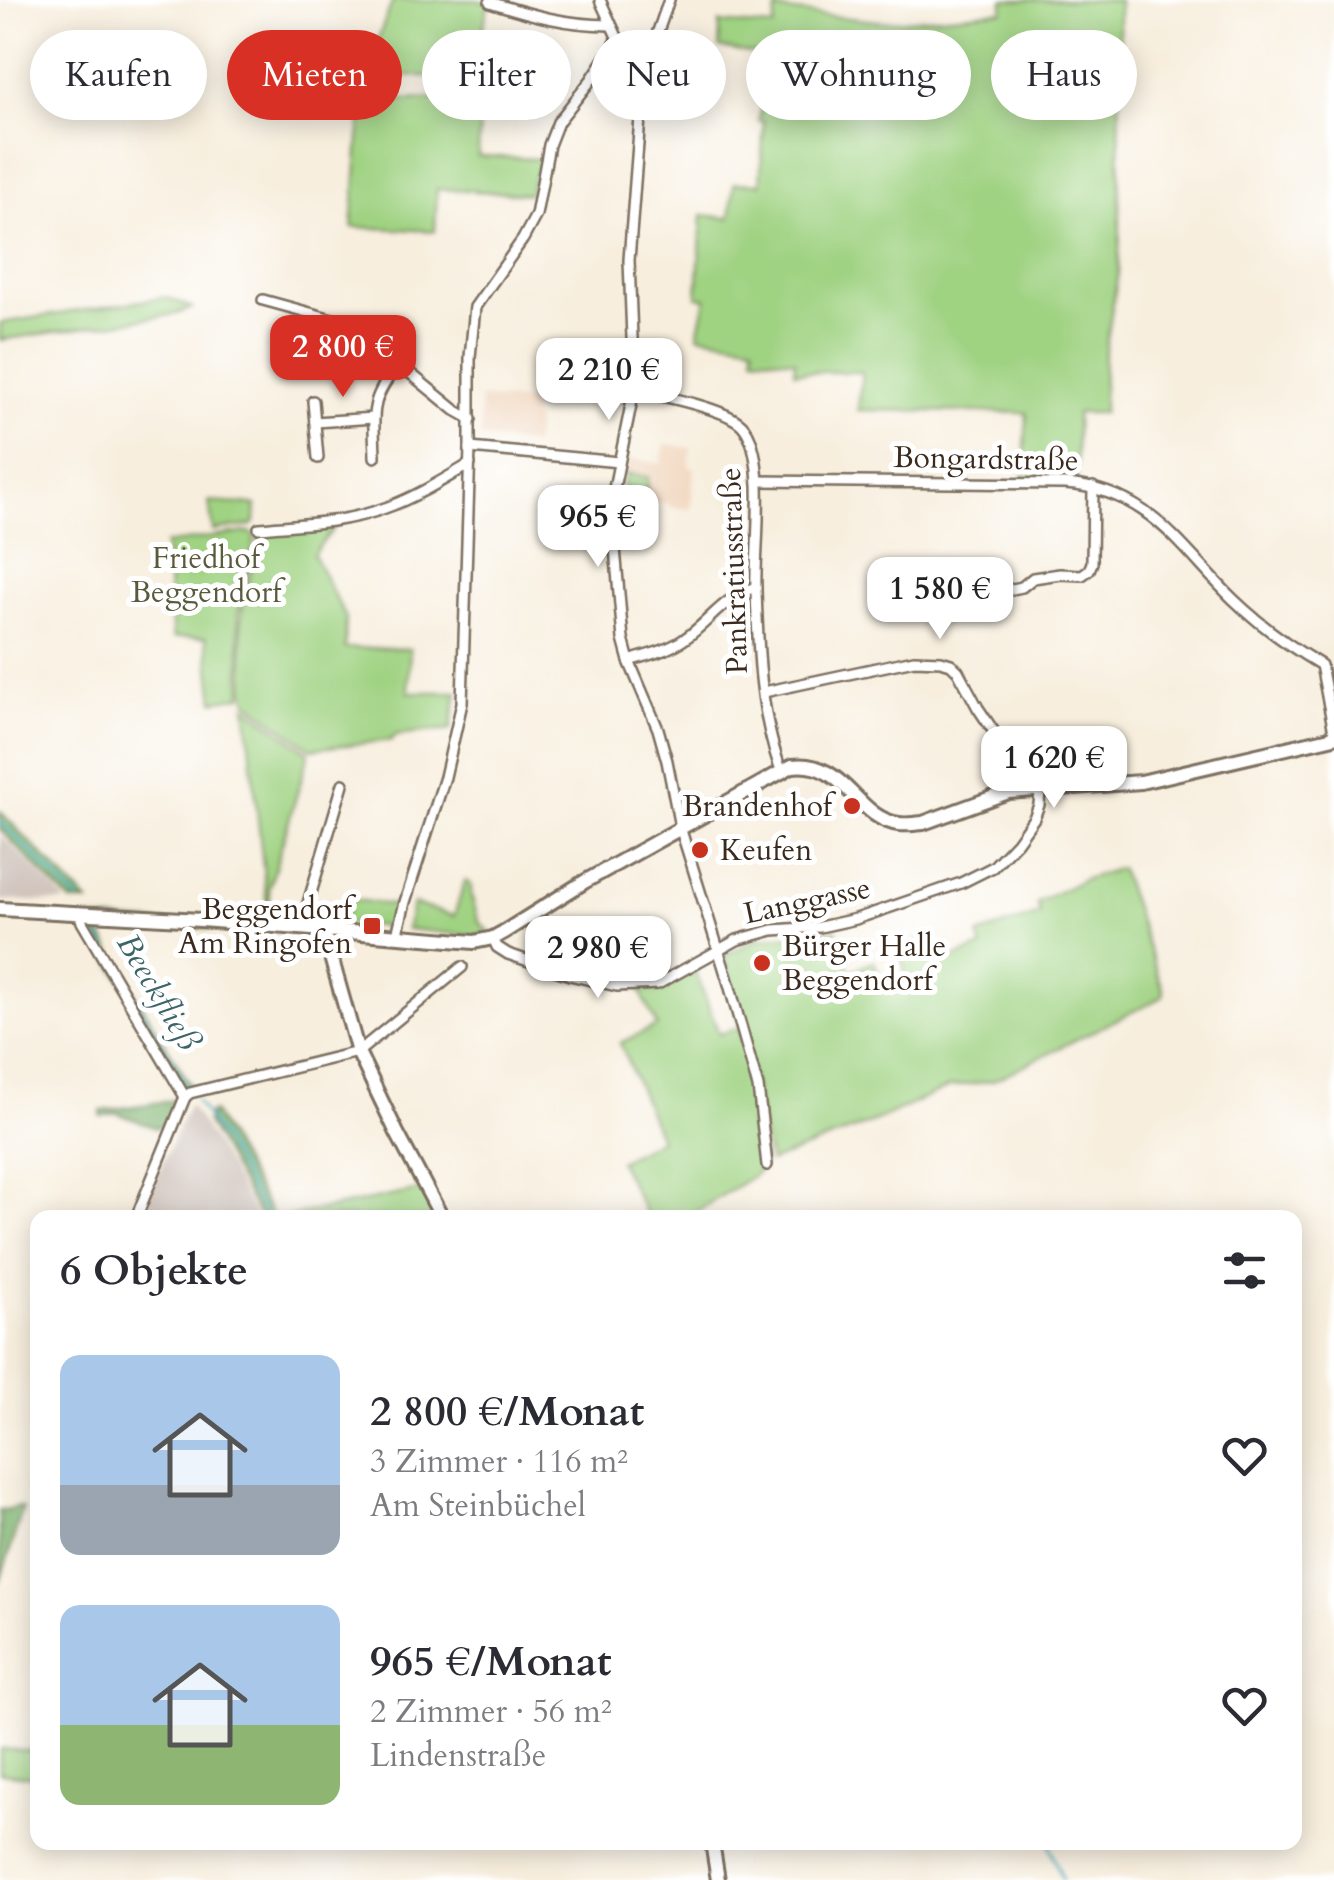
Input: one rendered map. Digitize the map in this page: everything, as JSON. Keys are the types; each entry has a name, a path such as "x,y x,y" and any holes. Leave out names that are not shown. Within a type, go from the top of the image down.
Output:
{"street":[{"path":"600,0 613,30"},
{"path":"658,30 668,0"},
{"path":"490,2 566,23 610,24"},
{"path":"397,935 445,777 462,702 470,357 475,307 536,214 549,145 558,122 591,80"},
{"path":"640,120 629,260 634,390 612,504 623,639 663,745 680,827 758,1087 767,1165"},
{"path":"263,300 343,322 455,410 471,418"},
{"path":"376,457 374,418 378,392 398,365"},
{"name":"Pankratiusstraße","path":"634,390 735,418 750,438 758,481 756,587 764,692 769,734 781,770"},
{"path":"313,401 318,458"},
{"path":"315,422 374,418"},
{"path":"470,448 619,462"},
{"path":"259,528 336,519 386,508 470,464"},
{"name":"Bongardstraße","path":"758,481 1064,484 1093,487 1134,504 1160,523 1268,630 1321,665 1334,734"},
{"path":"998,592 1022,586 1033,578 1082,574 1088,570 1092,563 1093,487"},
{"path":"629,661 680,643 734,595 756,587"},
{"path":"764,692 914,660 951,664 1033,790"},
{"path":"0,909 474,942 493,938 792,766 817,766 876,814 900,825 922,823 1008,792 1141,782 1334,734"},
{"path":"300,927 343,784"},
{"name":"Langgasse","path":"493,938 497,947 520,960 570,975 617,986 658,984 737,940 774,930 820,928 856,919 961,883 993,867 1034,818 1039,805 1033,790"},
{"path":"79,912 185,1098"},
{"path":"323,929 358,1052 438,1210"},
{"path":"139,1210 185,1098 194,1092 358,1052 462,967"},
{"path":"713,1850 718,1880"}],"shaded area":[{"path":"480,398 533,402 534,445 481,438"},
{"path":"665,444 691,448 691,509 669,507 669,503 619,504 628,459 661,463"},
{"path":"0,834 57,891 66,902 0,900"},
{"path":"189,1104 252,1210 142,1210"}],"green space":[{"path":"393,0 489,3 483,30 422,30 422,76 402,76 402,30 381,30"},
{"path":"1003,0 1119,0 1119,30 991,30 991,120 1120,120 1118,273 1104,358 1103,413 1076,413 1077,481 1023,480 1027,413 858,410 862,372 794,372 795,360 754,356 754,345 698,335 706,298 697,297 702,215 730,218 734,183 760,184 764,122 759,120 971,120 971,30 746,30 746,52 726,49 726,30 720,30 720,23 774,27 776,10 885,22 1003,11"},
{"path":"402,100 422,100 422,120 480,120 478,156 540,159 529,194 437,189 435,231 352,227 361,120 402,120"},
{"path":"166,297 192,308 176,314 0,340 0,323"},
{"path":"626,474 648,477 646,503 619,504"},
{"path":"209,502 256,505 255,522 213,531"},
{"path":"339,522 313,554 346,618 345,648 410,649 408,692 457,692 451,729 311,749 249,703 241,623 261,534"},
{"name":"Friedhof Beggendorf","path":"246,532 255,537 238,614 242,696 214,701 206,637 173,638 165,544"},
{"path":"246,706 309,753 269,888 271,914 268,914"},
{"path":"0,811 88,902 71,902 0,829"},
{"path":"1120,868 1164,992 1162,997 992,1081 949,1087 770,1162 725,955 757,939 836,929 850,972 874,961 883,984 906,977 899,948 930,936 942,963 982,947 978,935 1040,914 1037,903 1082,880"},
{"path":"465,881 471,884 479,922 490,932 474,936 406,929 413,904 454,916"},
{"path":"350,899 398,906 390,927 343,923"},
{"path":"85,918 266,929 94,921 192,1088 185,1089"},
{"path":"695,971 719,1034 738,1028 755,1087 764,1163 757,1173 699,1210 644,1210 619,1161 660,1139 620,1043 657,1026 640,990 660,988"},
{"path":"181,1099 172,1121 156,1128 117,1113 101,1116 101,1111"},
{"path":"379,1110 434,1210 320,1210 420,1190"},
{"path":"213,1112 269,1210 256,1210 206,1121 210,1118 208,1114"},
{"path":"23,1508 0,1582 0,1511"},
{"path":"0,1749 30,1751 30,1776 0,1773"}],"waterway":[{"name":"Beeckfließ","path":"0,821 78,900"},
{"name":"Beeckfließ","path":"89,920 189,1088"},
{"name":"Beeckfließ","path":"195,1099 262,1210"},
{"name":"Beeckfließ","path":"1051,1850 1063,1880"}],"place":[{"name":"Brandenhof","path":"852,806"},
{"name":"Keufen","path":"700,850"},
{"name":"Beggendorf Am Ringofen","path":"372,926"},
{"name":"Bürger Halle Beggendorf","path":"762,963"}]}
